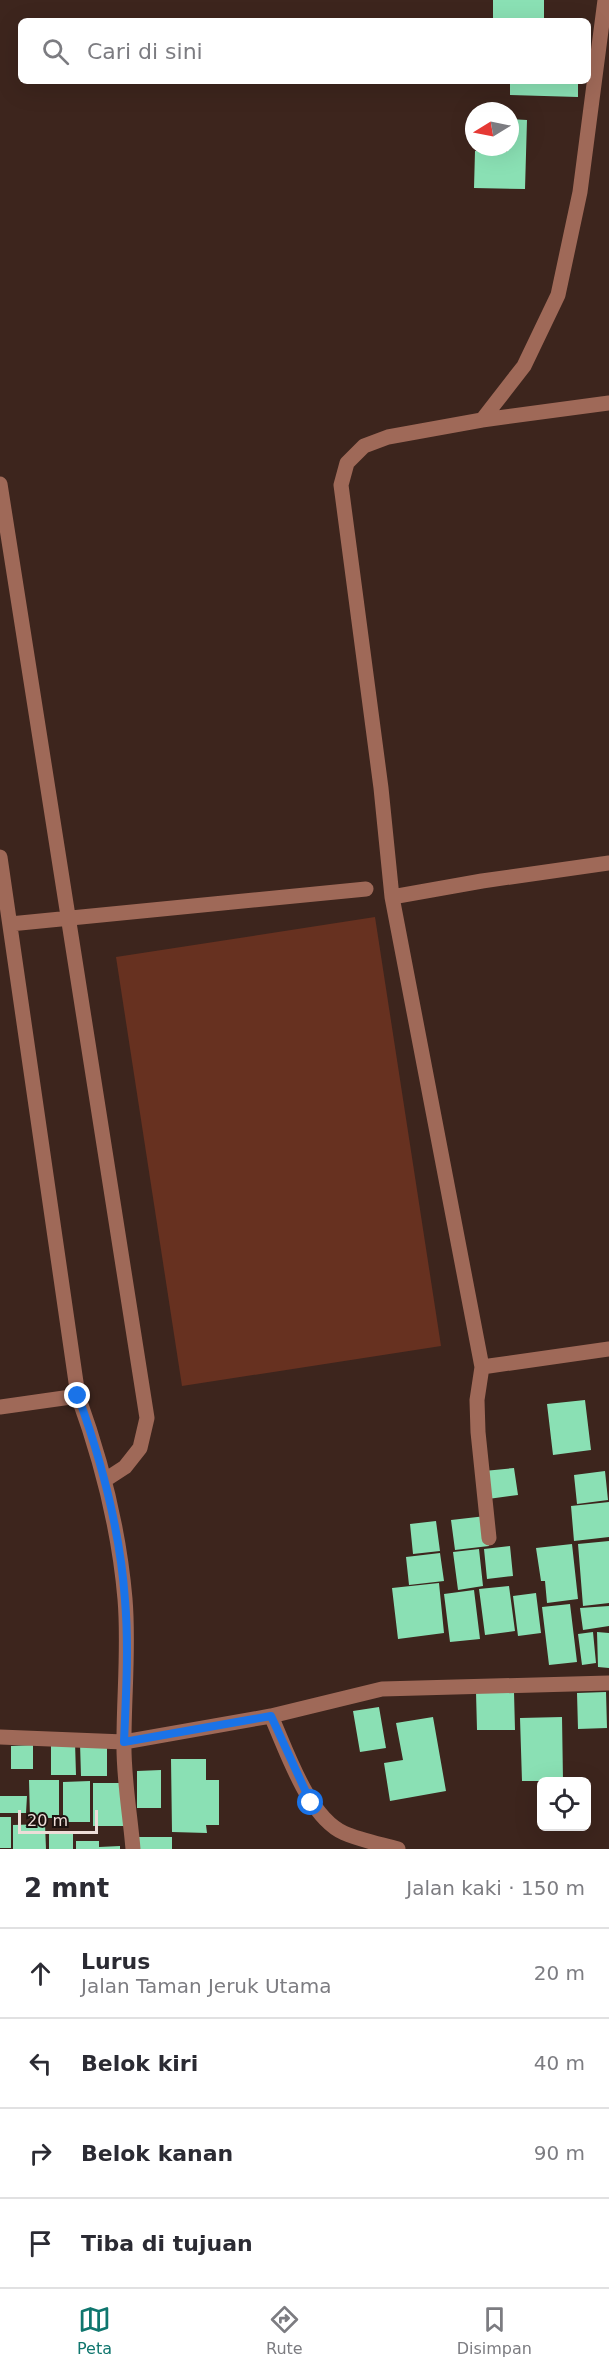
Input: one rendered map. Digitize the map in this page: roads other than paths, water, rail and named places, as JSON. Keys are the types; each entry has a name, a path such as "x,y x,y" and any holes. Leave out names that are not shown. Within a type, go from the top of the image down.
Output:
{"street":[{"path":"482,420 524,366 558,296 581,180 605,0"},
{"path":"489,1538 478,1432 477,1400 482,1366 392,897 381,788 341,484 347,463 364,446 388,437 482,420 609,404"},
{"path":"0,484 147,1418 140,1448 125,1467 105,1480"},
{"path":"0,857 78,1396 105,1480 118,1538 126,1601 124,1742 133,1849"},
{"path":"392,897 482,881 609,863"},
{"path":"10,924 366,889"},
{"path":"482,1366 609,1349"},
{"path":"0,1407 78,1396"},
{"path":"0,1737 124,1742 271,1716 382,1689 609,1683"},
{"path":"271,1716 311,1803 322,1818 343,1833 398,1849"}]}
